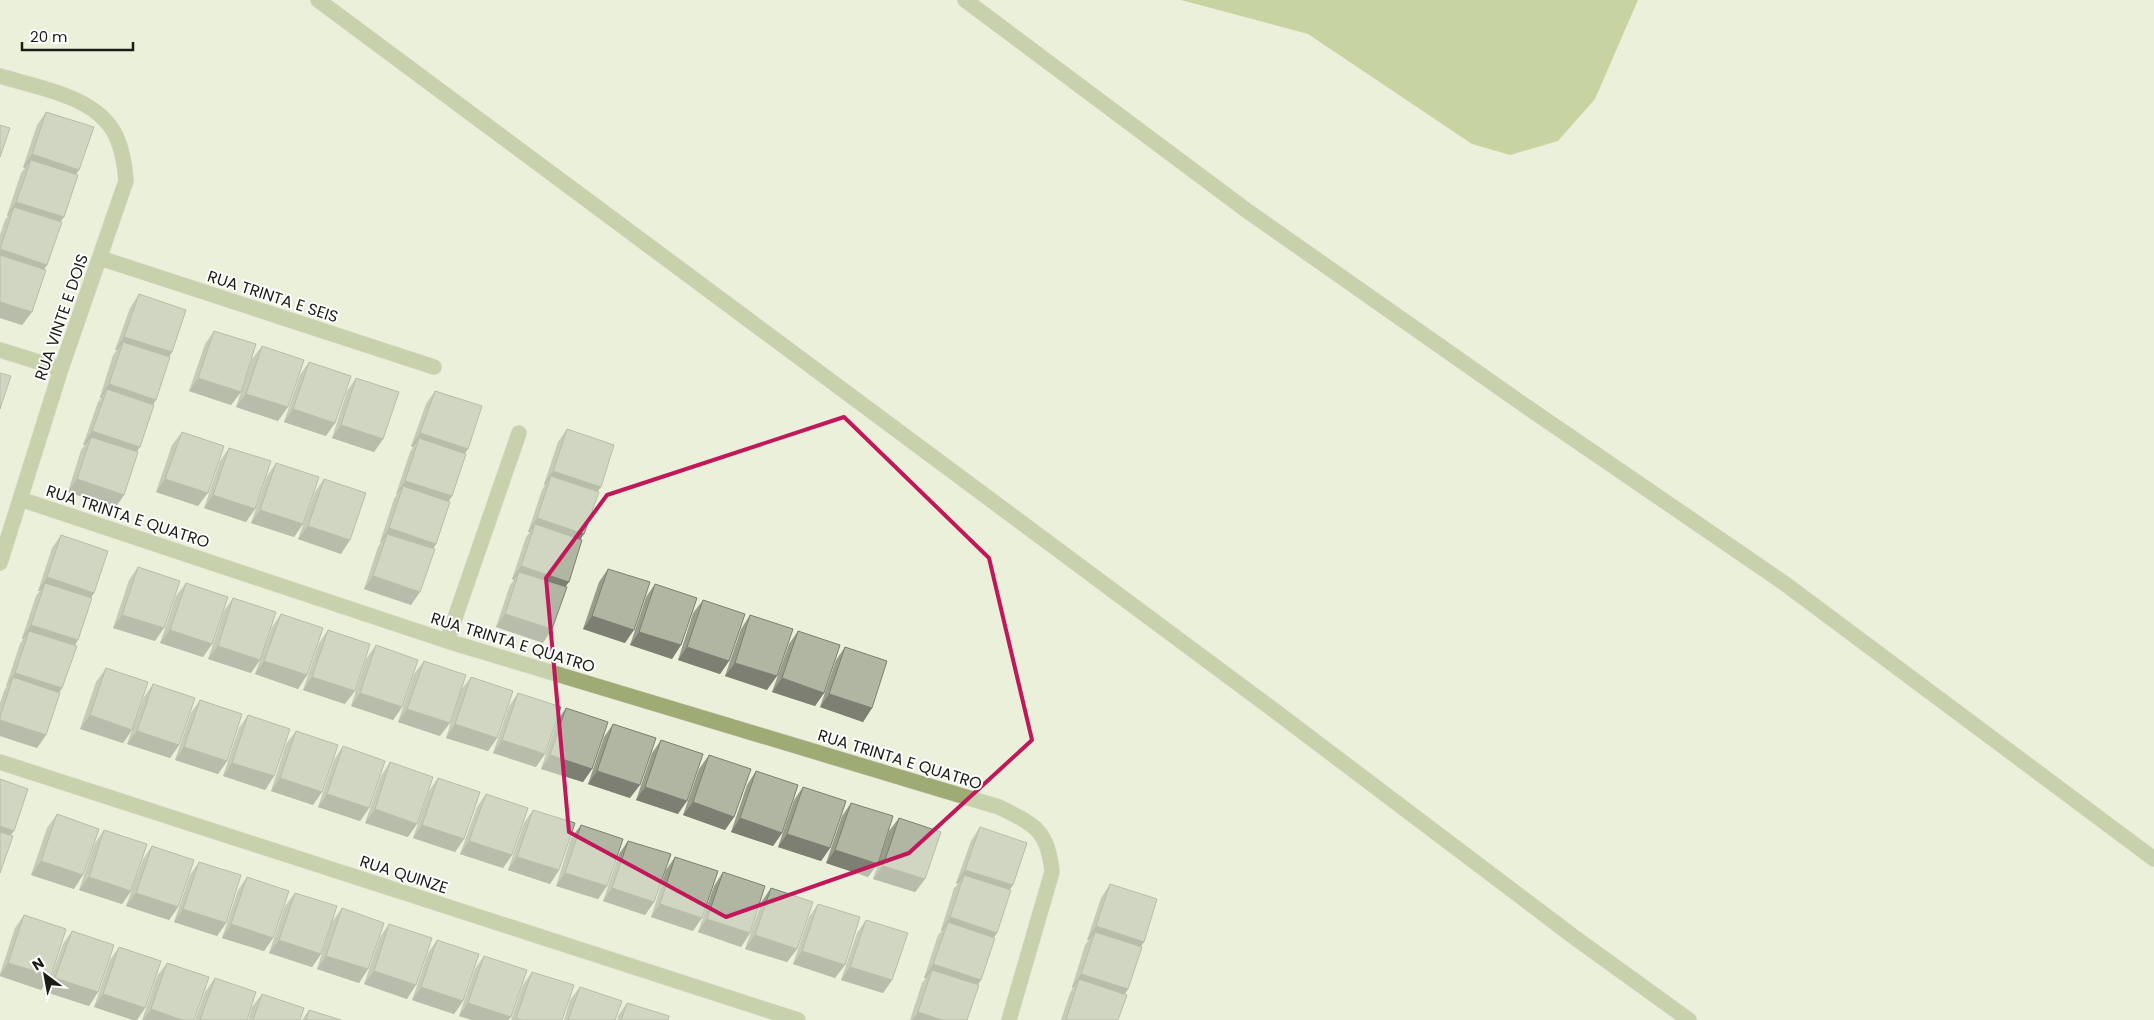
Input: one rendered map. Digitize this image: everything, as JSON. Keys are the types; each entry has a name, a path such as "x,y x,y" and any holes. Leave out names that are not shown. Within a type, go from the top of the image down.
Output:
{"street":[{"path":"318,0 1271,708 1574,937 1689,1020"},
{"path":"965,0 1246,210 1527,407 1784,583 2154,859"},
{"name":"RUA VINTE E DOIS","path":"0,76 75,100 99,114 116,135 124,159 126,181 61,369 0,563"},
{"name":"RUA TRINTA E SEIS","path":"100,258 434,367"},
{"path":"0,350 61,369"},
{"path":"447,641 519,433"},
{"name":"RUA TRINTA E QUATRO","path":"20,499 447,641 999,807 1027,821 1042,834 1050,850 1052,872 1009,1020"},
{"name":"RUA QUINZE","path":"0,762 798,1020"}],"highlighted area":[{"path":"844,417 989,558 1032,740 909,853 726,917 569,832 546,578 607,495"}],"green space":[{"path":"1181,0 1638,0 1595,99 1558,141 1510,155 1472,144 1308,34"}],"building":[{"path":"46,112 94,127 79,170 32,154"},
{"path":"0,125 10,128 0,157"},
{"path":"31,160 78,175 64,217 16,202"},
{"path":"14,207 62,222 47,265 0,249"},
{"path":"0,255 46,270 32,312 0,302"},
{"path":"139,294 186,310 172,352 124,337"},
{"path":"214,331 256,344 241,392 198,378"},
{"path":"123,342 170,357 156,400 109,384"},
{"path":"262,346 304,360 288,407 246,394"},
{"path":"309,362 351,376 335,423 293,409"},
{"path":"0,373 11,376 0,409"},
{"path":"356,378 399,392 383,439 341,425"},
{"path":"107,389 154,405 140,447 92,431"},
{"path":"435,391 482,406 468,449 420,433"},
{"path":"567,429 614,445 601,487 553,471"},
{"path":"182,432 224,446 208,493 165,479"},
{"path":"91,437 138,452 124,495 77,479"},
{"path":"419,438 466,454 452,496 405,481"},
{"path":"229,448 271,461 255,509 213,495"},
{"path":"276,463 319,477 303,524 260,510"},
{"path":"551,476 599,492 584,534 537,518"},
{"path":"324,479 366,493 350,540 308,526"},
{"path":"403,486 450,502 436,544 389,528"},
{"path":"535,524 582,540 569,582 521,566"},
{"path":"387,534 435,549 420,592 373,576"},
{"path":"61,535 108,551 94,593 47,577"},
{"path":"138,567 180,581 164,628 122,615"},
{"path":"608,569 650,582 634,630 592,616"},
{"path":"519,572 567,587 552,629 505,614"},
{"path":"45,583 92,598 78,640 31,625"},
{"path":"186,583 228,597 212,644 170,630"},
{"path":"655,584 697,598 681,645 639,632"},
{"path":"233,598 276,612 260,660 218,646"},
{"path":"703,600 745,614 729,661 687,647"},
{"path":"281,614 323,628 307,675 264,661"},
{"path":"750,615 793,629 777,676 735,663"},
{"path":"328,630 370,644 355,691 312,677"},
{"path":"29,631 77,646 62,688 15,673"},
{"path":"798,631 840,645 824,693 782,678"},
{"path":"376,645 418,660 402,707 360,693"},
{"path":"845,647 887,661 872,708 829,694"},
{"path":"424,661 466,675 450,723 407,709"},
{"path":"106,668 148,682 132,730 90,715"},
{"path":"13,677 60,693 46,735 0,720"},
{"path":"471,677 513,691 497,738 455,724"},
{"path":"153,684 195,698 179,745 137,731"},
{"path":"518,693 561,707 545,754 502,740"},
{"path":"200,700 242,714 227,761 184,747"},
{"path":"566,708 608,722 592,769 550,755"},
{"path":"248,715 290,729 274,776 232,763"},
{"path":"613,724 656,738 640,785 597,771"},
{"path":"296,731 338,745 322,792 280,778"},
{"path":"661,740 703,754 687,801 645,787"},
{"path":"343,746 385,761 369,808 327,794"},
{"path":"709,755 751,769 734,817 693,802"},
{"path":"390,762 433,777 417,824 375,809"},
{"path":"756,771 798,785 782,833 740,818"},
{"path":"438,778 480,792 464,839 422,825"},
{"path":"0,779 28,789 14,831 0,826"},
{"path":"803,787 846,801 830,848 787,834"},
{"path":"486,794 528,808 512,855 469,841"},
{"path":"851,803 893,816 878,864 835,850"},
{"path":"533,810 575,823 559,870 517,857"},
{"path":"57,814 99,829 83,875 41,861"},
{"path":"899,818 941,832 925,879 883,866"},
{"path":"581,825 623,839 607,886 565,873"},
{"path":"980,827 1027,843 1013,885 965,870"},
{"path":"104,830 147,844 131,891 89,877"},
{"path":"0,832 13,836 0,873"},
{"path":"628,841 671,854 654,902 612,888"},
{"path":"152,846 194,860 178,907 136,893"},
{"path":"675,857 718,871 702,918 660,904"},
{"path":"199,862 241,875 226,923 183,909"},
{"path":"723,872 765,886 750,933 707,919"},
{"path":"964,875 1011,890 997,933 950,917"},
{"path":"247,877 289,891 273,938 231,924"},
{"path":"1110,884 1157,899 1144,942 1096,926"},
{"path":"771,888 813,902 797,949 755,935"},
{"path":"295,893 337,906 321,954 279,940"},
{"path":"818,904 860,917 845,965 802,951"},
{"path":"342,908 384,923 368,969 326,956"},
{"path":"24,915 66,929 51,976 8,963"},
{"path":"866,920 908,933 892,980 850,967"},
{"path":"948,922 995,938 981,980 933,964"},
{"path":"389,924 432,938 416,985 374,971"},
{"path":"72,931 114,945 98,992 55,978"},
{"path":"1095,932 1142,947 1128,989 1081,974"},
{"path":"437,940 479,954 463,1001 421,987"},
{"path":"119,947 161,961 145,1008 103,994"},
{"path":"484,956 527,970 511,1017 468,1003"},
{"path":"167,963 209,977 194,1020 182,1020 151,1009"},
{"path":"932,970 979,985 967,1020 942,1020 918,1012"},
{"path":"532,972 574,985 562,1020 521,1020 516,1018"},
{"path":"215,978 256,992 247,1020 200,1020"},
{"path":"1079,979 1127,995 1118,1020 1066,1020"},
{"path":"580,987 622,1001 615,1020 568,1020"},
{"path":"262,994 304,1008 300,1020 253,1020"},
{"path":"627,1003 669,1016 668,1020 621,1020"},
{"path":"309,1010 341,1020 306,1020"}]}
